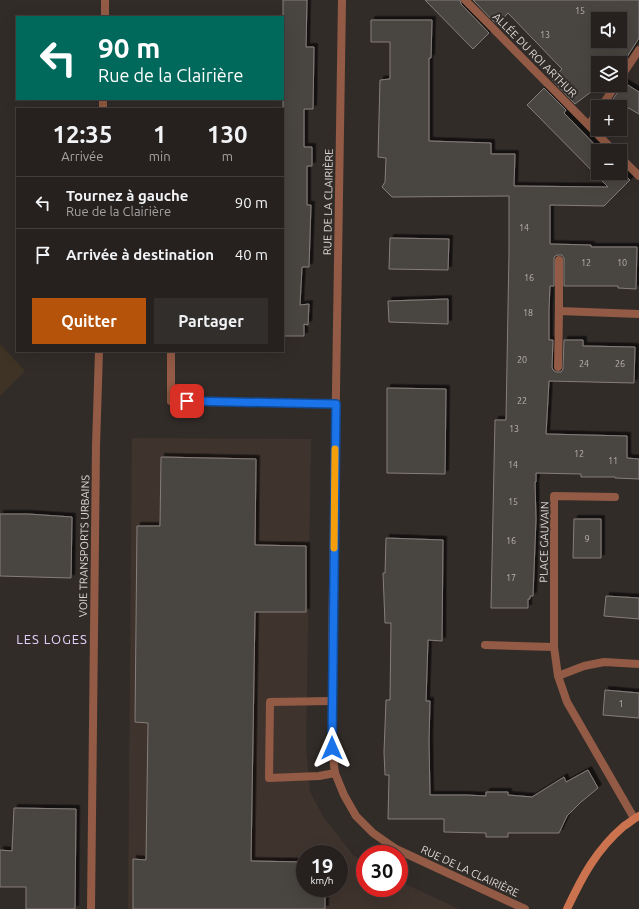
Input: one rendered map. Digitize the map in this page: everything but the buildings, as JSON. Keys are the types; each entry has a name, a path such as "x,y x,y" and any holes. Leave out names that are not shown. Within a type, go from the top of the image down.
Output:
{"main road":[{"path":"567,909 587,869 599,851 616,833 637,817"}],"street":[{"path":"105,0 105,16"},
{"name":"RUE DE LA CLAIRIÈRE","path":"342,0 332,701 332,748 335,773 344,795 356,816 373,833 396,849 525,909"},
{"name":"ALLÉE DU ROI ARTHUR","path":"465,0 607,144"},
{"path":"627,68 639,50"},
{"path":"627,164 639,176"},
{"path":"558,367 559,260"},
{"path":"559,311 639,314"},
{"name":"VOIE TRANSPORTS URBAINS","path":"91,909 98,352"},
{"path":"171,352 171,401 336,404"},
{"name":"PLACE GAUVAIN","path":"615,497 554,496 554,647 558,676 567,702 637,817"},
{"path":"485,645 554,647"},
{"path":"558,676 584,666 604,662 639,664"},
{"path":"332,701 270,702 269,778 319,776 335,773"}],"shaded area":[{"path":"0,344 25,371 0,396"},
{"path":"132,438 311,439 306,747 310,792 324,818 345,845 296,845 296,897 348,897 348,849 356,857 356,897 408,897 408,885 459,909 128,909"}],"slow traffic":[{"path":"334,548 335,449"}],"district":[{"name":"LES LOGES","path":"52,639"}],"route":[{"path":"187,401 336,404 332,748"}]}
